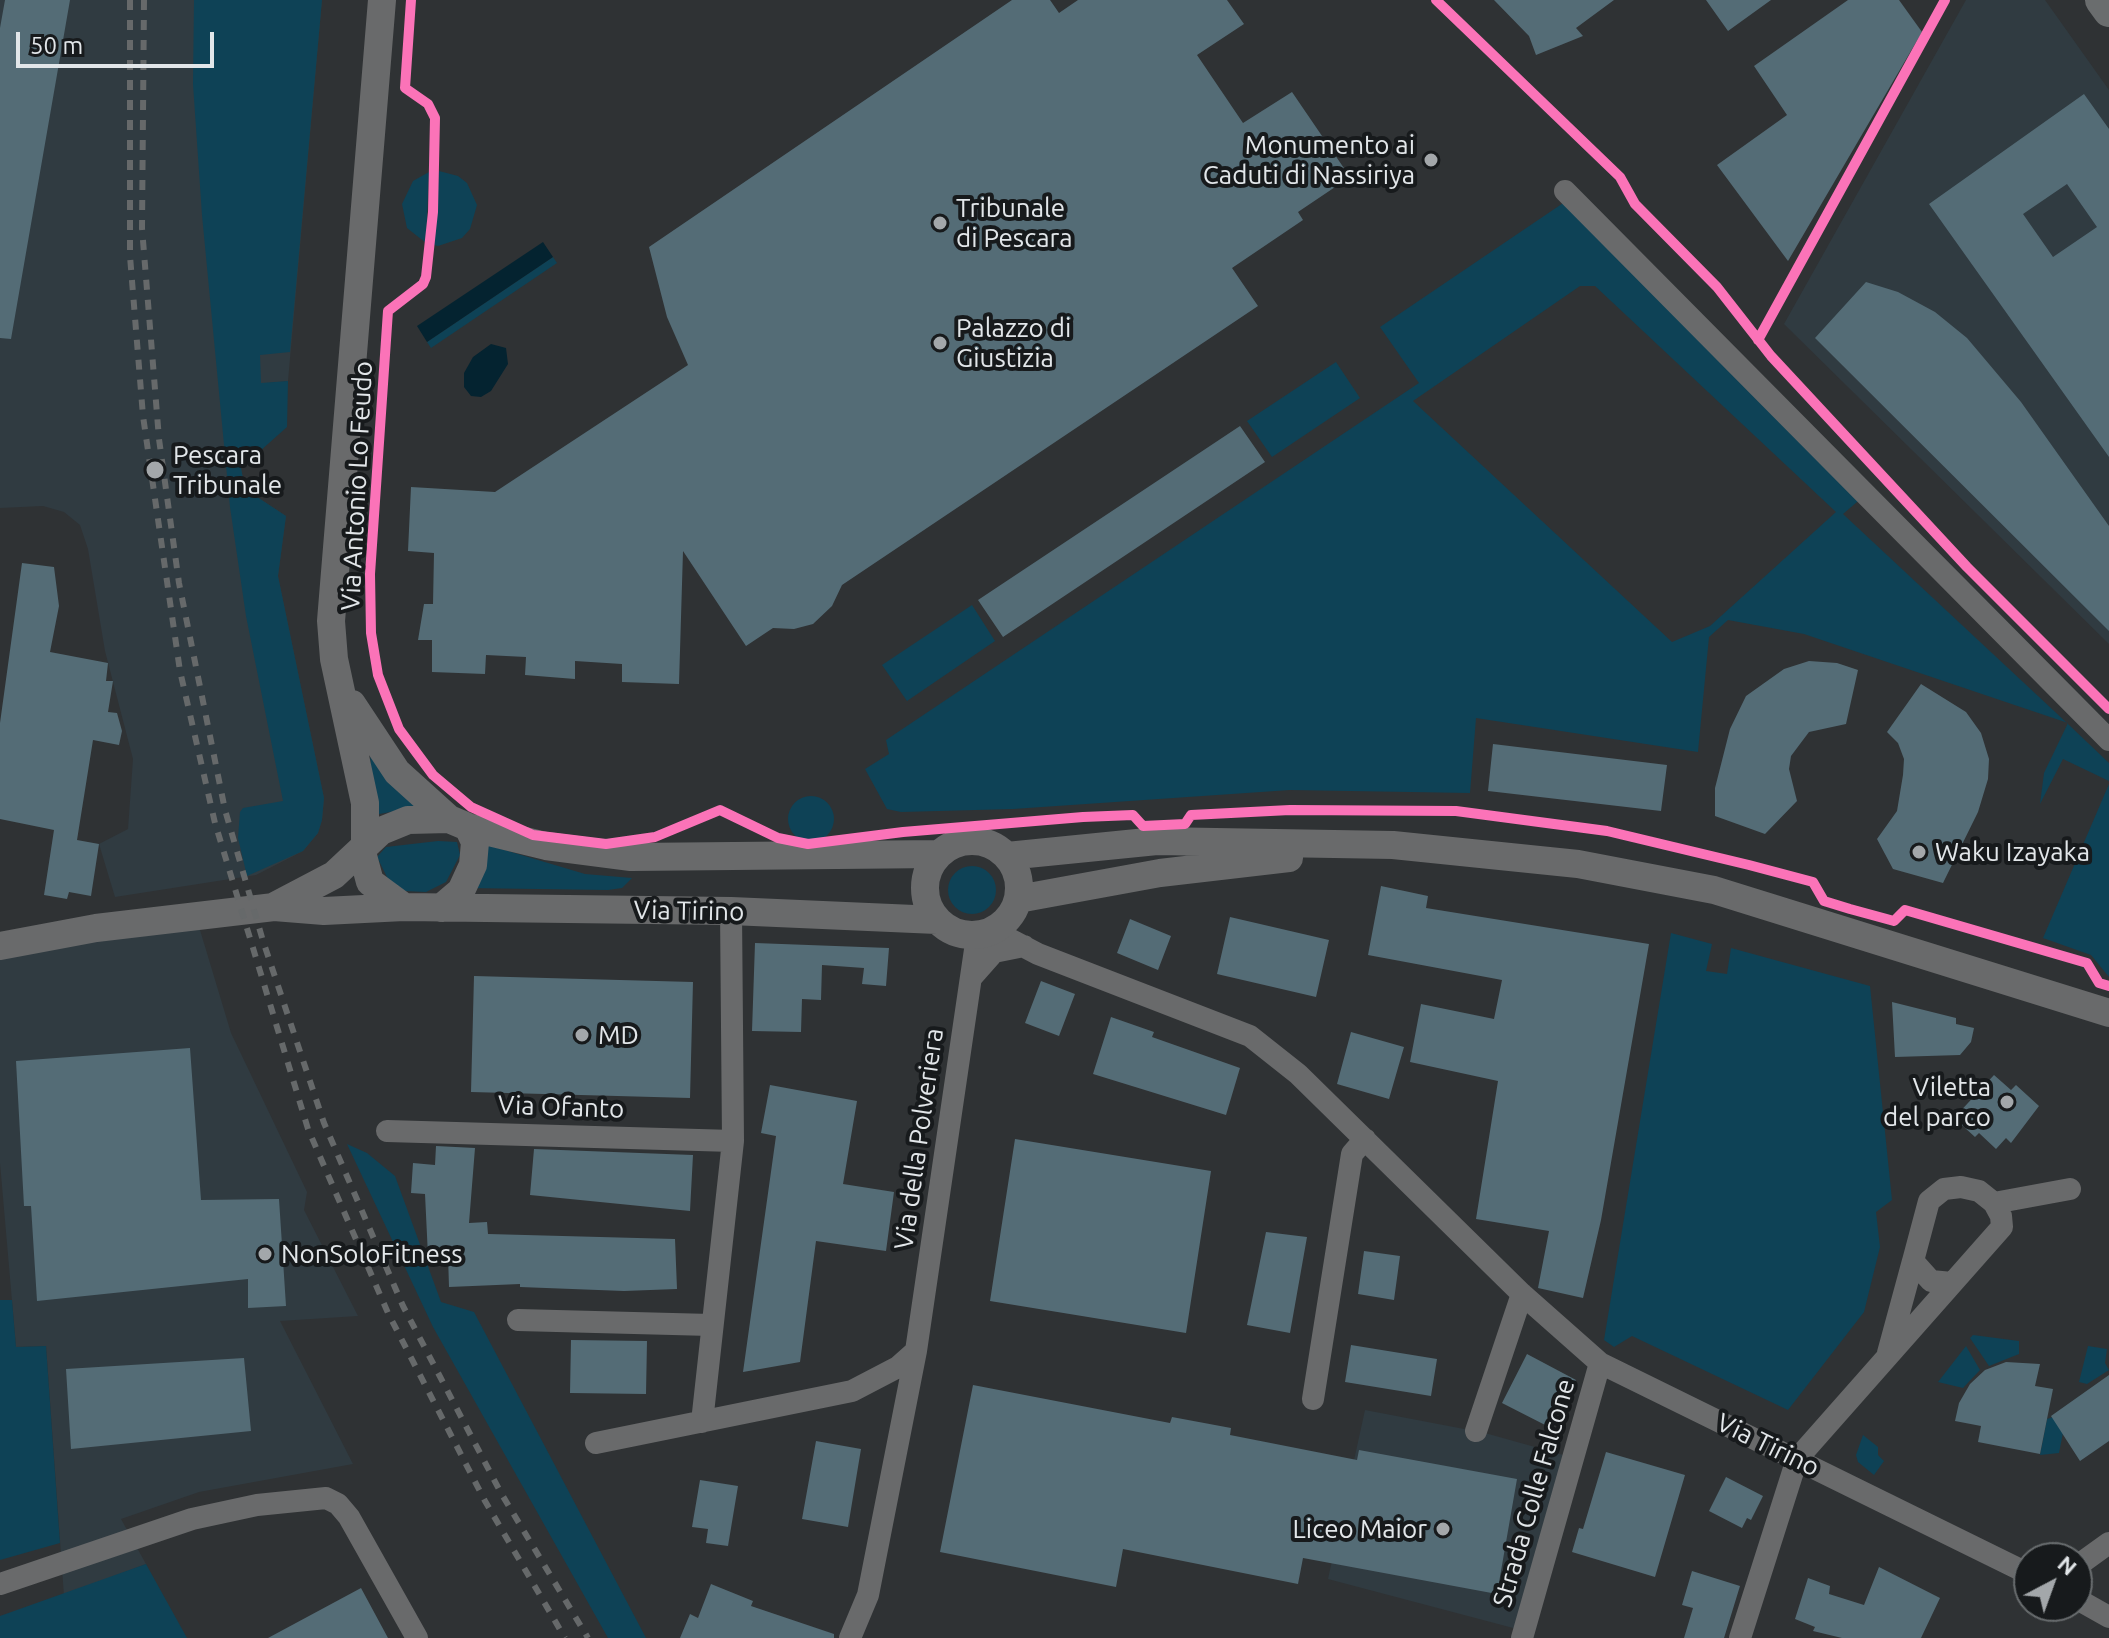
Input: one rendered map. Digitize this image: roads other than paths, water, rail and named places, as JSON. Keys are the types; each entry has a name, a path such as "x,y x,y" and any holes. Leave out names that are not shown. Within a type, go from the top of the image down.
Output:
{"main road":[{"path":"2101,0 2109,11"}],"street":[{"name":"Via Antonio Lo Feudo","path":"364,850 365,803 332,639 333,586 382,0"},
{"path":"1565,191 2109,740"},
{"name":"Via Antonio Lo Feudo","path":"342,686 397,772 458,823"},
{"path":"0,946 96,928 274,907 324,911 441,908 455,899 473,865 475,842 458,823 408,820 381,831 364,850 313,888 274,907"},
{"name":"Via Tirino","path":"458,823 546,846 631,857 939,854"},
{"path":"1007,856 1157,841 1393,845 1578,864 1714,890 2109,1013"},
{"path":"981,842 1007,856 1016,869 1018,899 1013,912 986,933 948,930 937,920 925,894 925,879 939,854 951,846 981,842"},
{"path":"1018,899 1160,873 1393,845"},
{"path":"364,850 370,882 404,907"},
{"name":"Via Tirino","path":"441,908 731,911 937,920"},
{"path":"702,1422 733,1141 731,911"},
{"name":"Via Tirino","path":"986,933 1250,1036 1298,1074 1522,1294 1600,1363 2013,1566"},
{"name":"Via della Polveriera","path":"850,1638 868,1595 916,1351 971,979 986,933"},
{"path":"971,979 994,952 1024,946"},
{"name":"Via Ofanto","path":"387,1131 733,1141"},
{"path":"1313,1399 1352,1154 1365,1139"},
{"path":"1740,1638 1797,1459 1886,1362 2002,1227 1994,1203 1979,1191 1961,1187 1944,1189 1929,1201 1886,1362"},
{"path":"1994,1203 2070,1189"},
{"path":"1913,1261 1931,1281 1952,1283"},
{"path":"1476,1431 1522,1294"},
{"path":"518,1320 711,1325"},
{"path":"596,1443 852,1391 898,1367 916,1351"},
{"name":"Strada Colle Falcone","path":"1522,1638 1600,1363"},
{"path":"0,1584 192,1519 257,1505 326,1498 338,1504 349,1517 417,1638"}],"railway":[{"path":"130,0 130,256 143,416 180,671 215,823 308,1129 388,1313 485,1501 565,1638"},
{"path":"144,0 142,228 159,439 179,583 225,810 263,941 324,1123 403,1306 501,1493 588,1638"}],"place":[{"name":"Monumento ai Caduti di Nassiriya","path":"1431,160"},
{"name":"Tribunale di Pescara","path":"940,223"},
{"name":"Palazzo di Giustizia","path":"940,343"},
{"name":"Pescara Tribunale","path":"155,470"},
{"name":"Waku Izayaka","path":"1919,852"},
{"name":"MD","path":"582,1035"},
{"name":"Viletta del parco","path":"2007,1102"},
{"name":"NonSoloFitness","path":"265,1254"},
{"name":"Liceo Maior","path":"1443,1529"}]}
